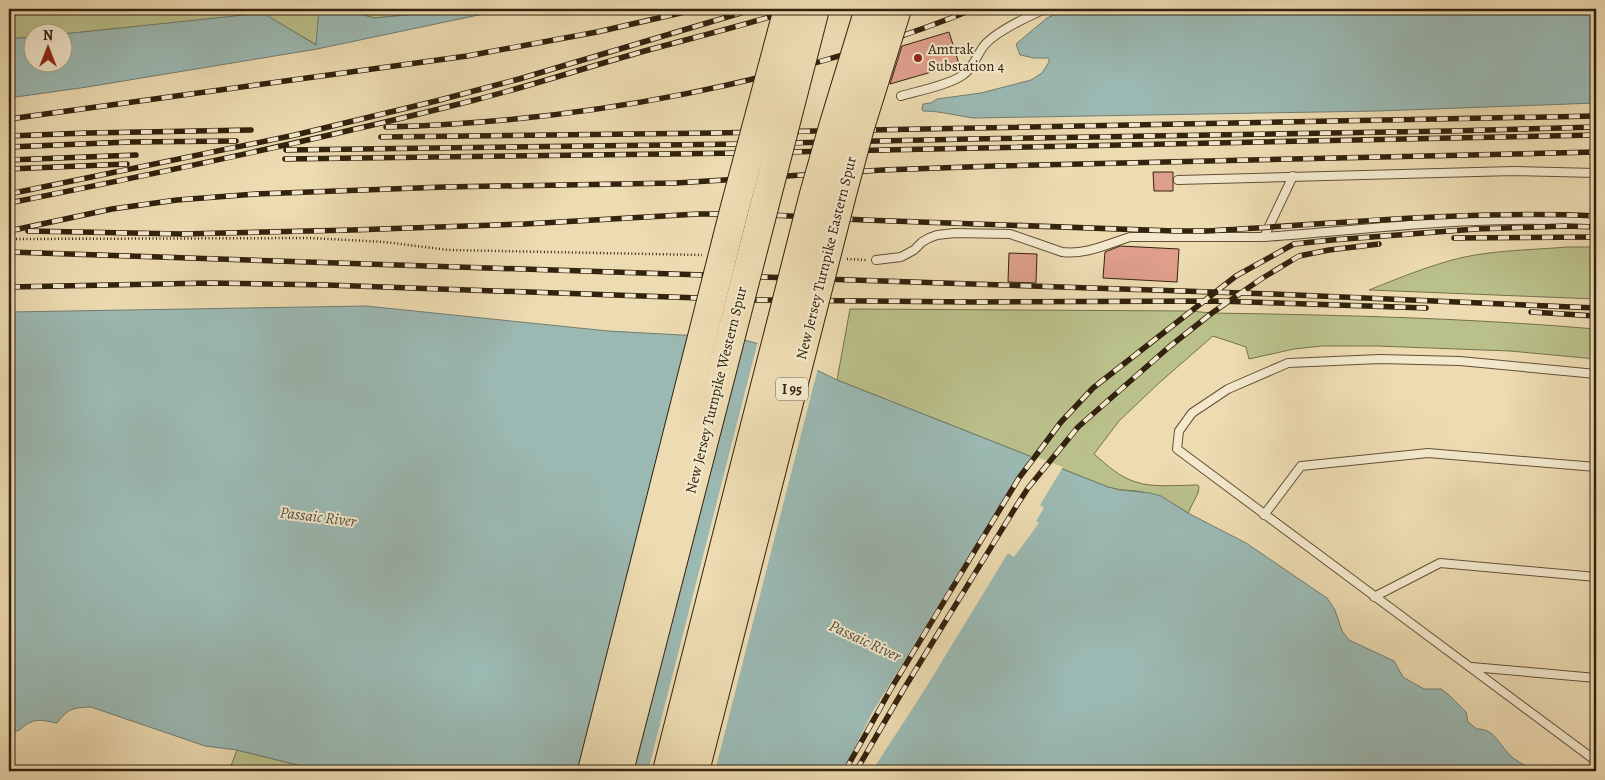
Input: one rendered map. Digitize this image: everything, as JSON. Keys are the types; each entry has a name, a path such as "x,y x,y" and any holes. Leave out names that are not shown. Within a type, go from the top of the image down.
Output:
{"highway":[{"name":"New Jersey Turnpike Western Spur","path":"592,771 788,9"},
{"name":"New Jersey Turnpike Western Spur","path":"619,771 815,9"},
{"name":"New Jersey Turnpike Eastern Spur","path":"667,771 814,194 832,127 869,9"},
{"name":"New Jersey Turnpike Eastern Spur","path":"695,771 844,185 897,9"}],"lane":[{"path":"901,96 961,77 970,70 982,48 992,38 1027,17 1045,9"},
{"path":"1178,180 1514,171 1596,174"},
{"path":"1264,237 1294,176"},
{"path":"876,260 902,257 928,238 955,233 1010,234 1062,252 1081,253 1130,237 1264,237 1497,219 1547,219 1596,222"},
{"path":"1596,374 1460,361 1380,359 1288,362 1228,389 1192,413 1179,431 1177,450 1374,597 1472,666 1596,761"},
{"path":"1264,514 1301,466 1428,453 1596,467"},
{"path":"1374,597 1440,563 1596,577"},
{"path":"1472,666 1596,678"}],"path":[{"path":"16,239 310,238 385,242 448,250 706,256"},
{"path":"846,259 876,260"}],"green space":[{"path":"9,9 319,9 317,45 263,14 72,33 72,22 22,22 22,38 9,39"},
{"path":"342,9 474,9 374,18"},
{"path":"1567,247 1596,247 1596,299 1369,290 1425,268 1473,255"},
{"path":"850,309 1190,311 1548,325 1596,329 1596,359 1510,351 1322,346 1294,349 1249,359 1246,347 1213,336 1119,421 1094,454 1119,474 1136,482 1158,486 1198,485 1198,493 1188,513 1156,496 1143,492 1108,487 837,380"},
{"path":"237,750 322,771 229,771"}],"water":[{"path":"319,9 342,9 374,18 474,9 507,9 317,49 9,98 9,39 22,38 22,72 72,72 72,33 263,13 316,45"},
{"path":"1068,9 1596,9 1596,103 1378,111 974,118 923,111 923,104 931,103 937,99 981,93 1031,80 1042,73 1049,62 1049,58 1034,58 1020,55 1016,44 1047,18"},
{"name":"Passaic River","path":"366,306 608,331 737,338 770,347 837,380 1108,487 1161,496 1188,513 1246,543 1327,598 1335,610 1342,631 1349,640 1394,661 1403,677 1424,689 1441,689 1466,712 1468,722 1477,729 1489,732 1511,756 1533,771 322,771 237,750 205,746 91,707 71,710 57,723 41,720 34,721 20,730 9,732 9,312"}],"pier":[{"path":"758,341 771,345 818,368 715,771 648,771"},
{"path":"1032,455 1063,467 1040,505 1044,508 1036,521 1039,523 1014,557 1008,553 922,694 872,771 843,771 872,713"}],"building":[{"name":"Amtrak Substation 4","path":"949,32 959,64 890,84 902,46"},
{"path":"1153,172 1173,172 1173,191 1154,191"},
{"path":"1120,246 1179,249 1177,282 1103,278 1105,252"},
{"path":"1009,253 1037,254 1036,283 1008,282"}],"railway":[{"path":"9,119 467,56 597,32 698,9"},
{"path":"9,194 295,135 436,101 519,79 754,9"},
{"path":"9,203 241,155 414,115 495,95 796,9"},
{"path":"386,127 461,124 536,117 611,107 685,94 759,78 832,58 904,35 974,9"},
{"path":"381,137 715,133 1596,116"},
{"path":"286,150 742,144 1596,127"},
{"path":"9,136 251,130"},
{"path":"285,159 742,153 1596,135"},
{"path":"9,147 129,142 236,141"},
{"path":"9,231 112,209 177,200 256,194 444,187 676,183 883,170 995,166 1596,152"},
{"path":"9,160 136,155"},
{"path":"9,169 127,164"},
{"path":"28,231 182,234 352,230 525,224 698,214 755,214 864,220 1206,231 1450,216 1596,216"},
{"path":"845,771 892,687 1019,478 1061,422 1093,388 1236,276 1294,244 1476,229 1565,226 1596,227"},
{"path":"1454,238 1596,237"},
{"path":"856,771 902,692 1017,505 1028,488 1078,427 1169,347 1212,313 1261,279 1299,256 1379,244"},
{"path":"9,252 1273,294 1596,308"},
{"path":"9,287 210,283 327,285 756,300 971,302 1219,301 1426,308"},
{"path":"1531,312 1596,316"}],"place":[{"name":"Amtrak Substation 4","path":"918,58"}]}
